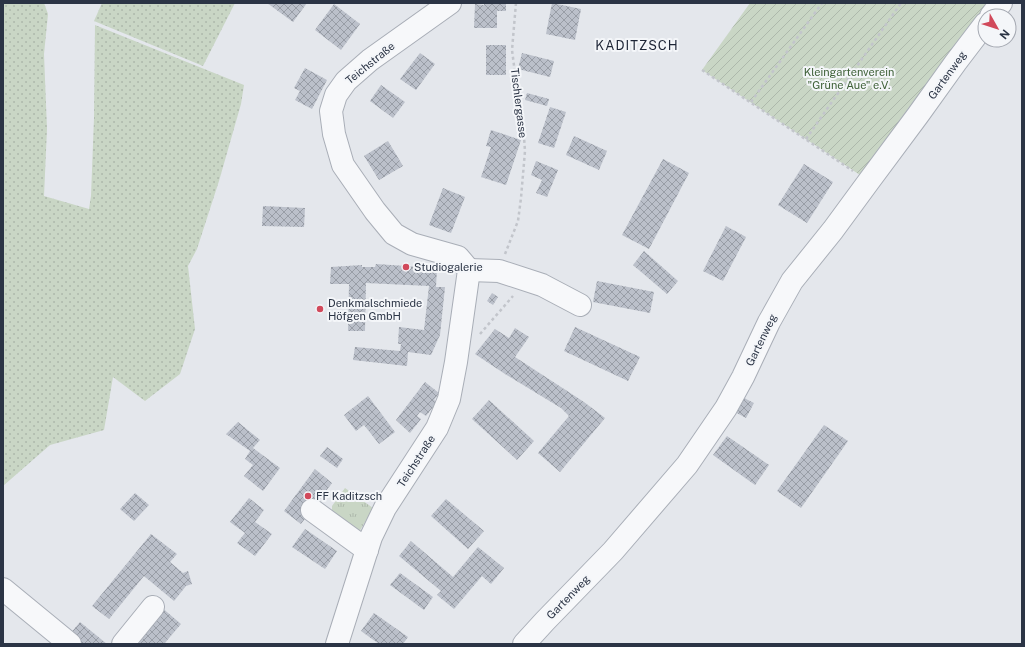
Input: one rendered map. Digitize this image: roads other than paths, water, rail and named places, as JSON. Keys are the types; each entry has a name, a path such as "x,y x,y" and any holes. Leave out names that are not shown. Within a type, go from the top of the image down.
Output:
{"street":[{"name":"Teichstraße","path":"337,644 371,538 385,508 437,428 449,399 456,362 469,270 458,257 412,244 394,234 375,211 343,165 334,134 331,111 336,95 346,81 438,6"},
{"name":"Gartenweg","path":"524,644 613,551 687,465 726,408 743,377 769,322 792,281 833,230 977,34"},
{"path":"469,270 499,271 542,285 580,304"},
{"path":"312,510 367,550"},
{"path":"3,589 70,644"},
{"path":"124,644 153,607"}],"place":[{"name":"Studiogalerie","path":"406,267"},
{"name":"Denkmalschmiede Höfgen GmbH","path":"320,309"},
{"name":"FF Kaditzsch","path":"308,496"}],"district":[{"name":"KADITZSCH","path":"637,45"}],"park label":[{"name":"Kleingartenverein \"Grüne Aue\" e.V.","path":"849,78"}]}
